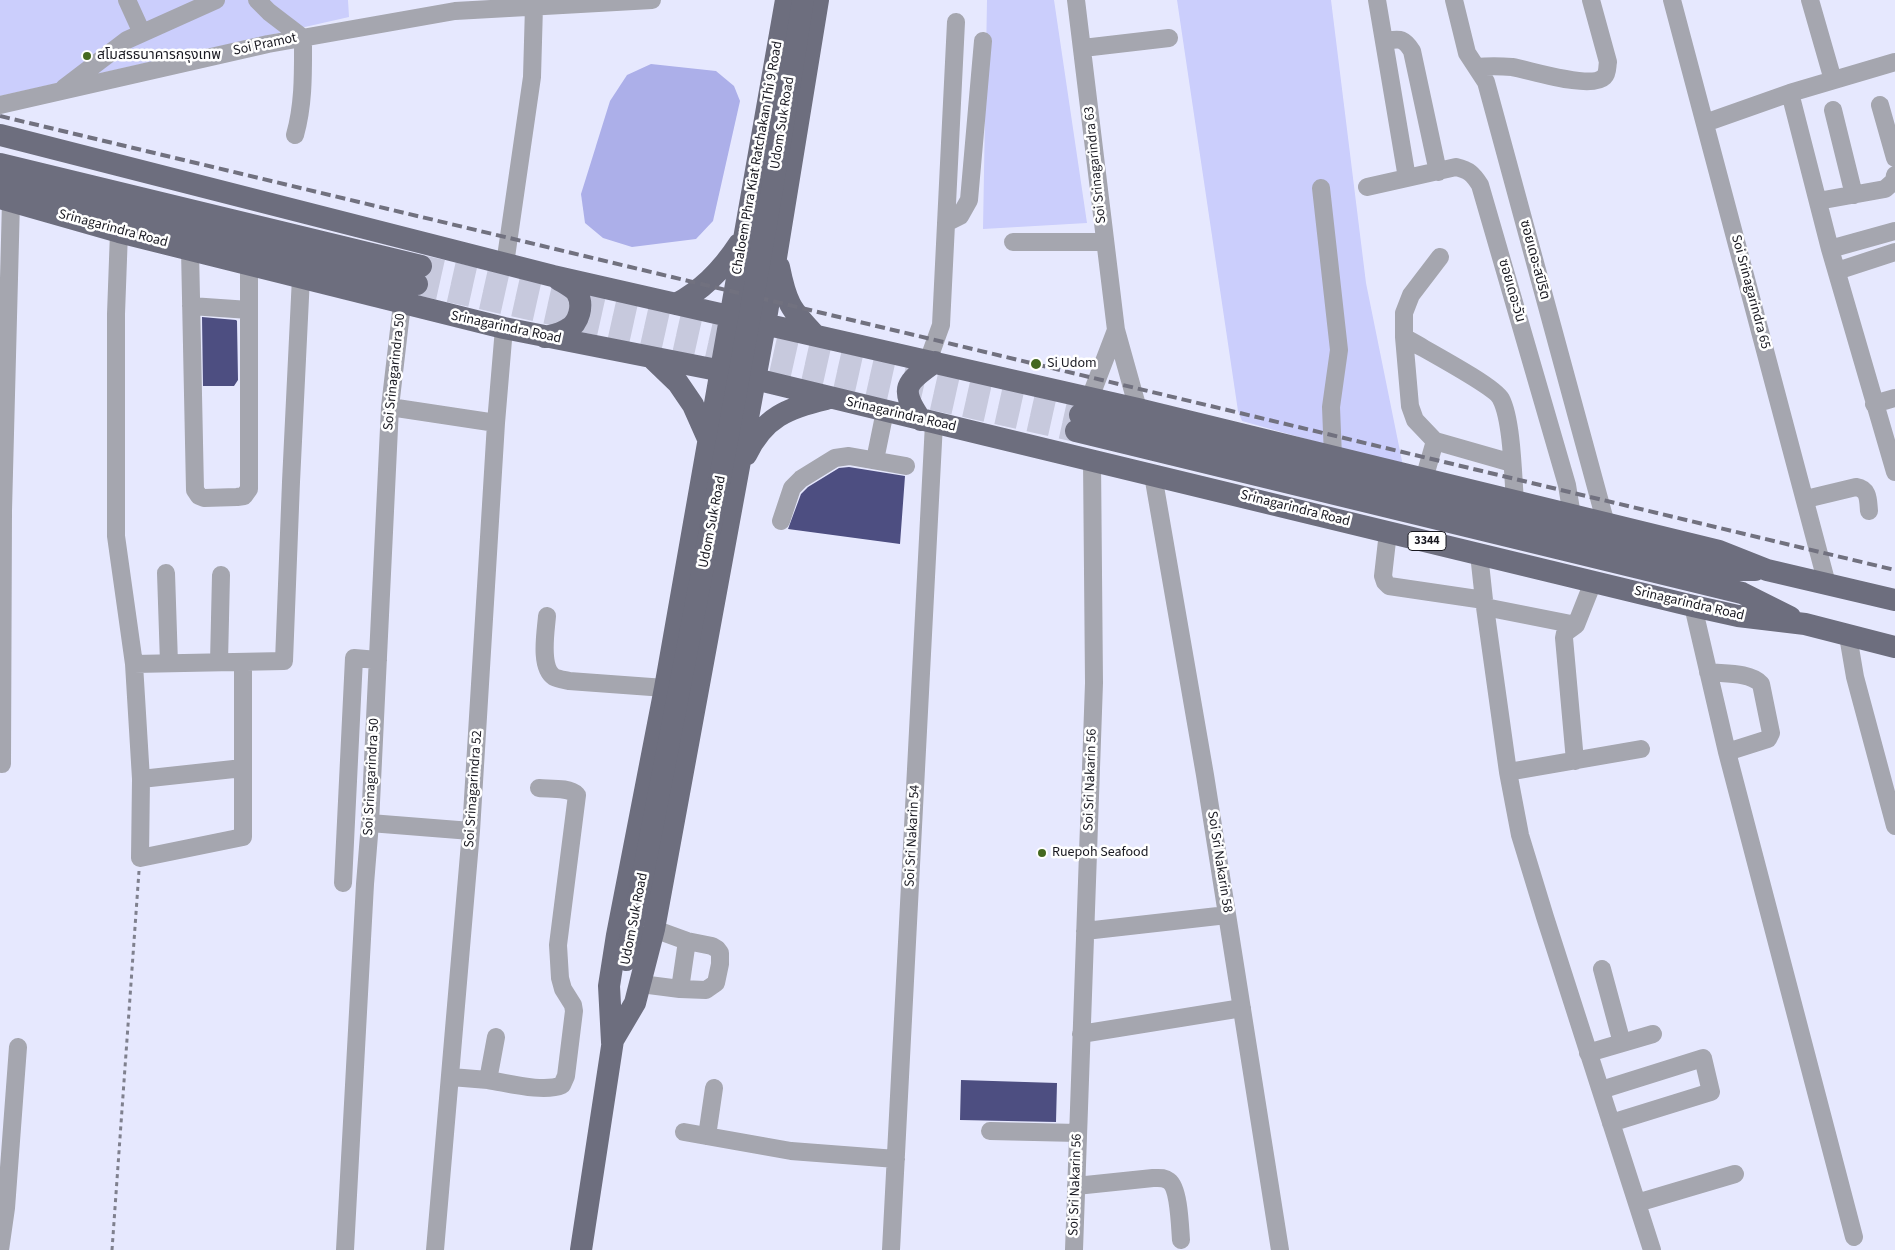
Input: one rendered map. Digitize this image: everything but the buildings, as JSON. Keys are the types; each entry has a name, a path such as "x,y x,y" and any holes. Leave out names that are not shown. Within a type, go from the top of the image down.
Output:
{"main road":[{"name":"Chaloem Phra Kiat Ratchakan Thi 9 Road","path":"730,317 786,0"},
{"name":"Udom Suk Road","path":"581,1250 626,960 718,497 779,157 803,0"},
{"path":"765,325 818,0"},
{"name":"Srinagarindra Road","path":"0,135 553,276 972,371 1082,415 1742,593 1805,624"},
{"name":"Srinagarindra Road","path":"0,164 419,275 4,194"},
{"path":"755,175 757,190 760,196 768,201 776,200 782,195 789,180"},
{"name":"Srinagarindra Road","path":"4,194 119,232 402,304 545,337 722,371 1693,606 1738,616 1805,624 1895,647"},
{"path":"676,304 690,296 725,266 743,237"},
{"path":"777,254 785,295 796,315 815,335"},
{"path":"545,337 570,329 578,317 581,304 577,292 553,276"},
{"name":"Udom Suk Road","path":"612,1042 609,986 665,688 730,317"},
{"name":"Udom Suk Road","path":"612,1042 635,1003 654,929 765,325"},
{"path":"651,357 678,383 693,405 709,441"},
{"path":"927,421 908,399 908,389 914,376 932,362"},
{"path":"739,469 749,448 774,417 799,405 828,398"},
{"name":"Srinagarindra Road","path":"1082,415 1138,409 1718,551 1767,570 1895,600"},
{"name":"Srinagarindra Road","path":"1082,415 1717,570 1767,570"},
{"path":"681,598 688,589 695,585 702,585 710,591 714,605"}],"street":[{"path":"127,0 142,33"},
{"path":"59,91 127,40 216,0"},
{"path":"257,0 269,12 303,38 301,106 295,135"},
{"name":"Soi Pramot","path":"0,105 268,44 455,11 652,0"},
{"name":"Soi Srinagarindra 63","path":"1076,0 1116,330 1138,409"},
{"path":"1377,0 1407,178"},
{"name":"ซอยเดอะสปิริต","path":"1454,0 1467,52 1486,82 1606,524"},
{"path":"1476,67 1512,67 1581,82 1598,80 1604,77 1608,62 1591,0"},
{"name":"Soi Srinagarindra 65","path":"1672,0 1806,499 1827,584"},
{"path":"1810,0 1833,80"},
{"path":"505,264 532,77 534,6"},
{"path":"932,362 941,325 956,22"},
{"path":"1083,48 1168,38"},
{"path":"1384,41 1400,39 1406,41 1412,51 1438,172"},
{"path":"946,223 960,216 969,200 982,41"},
{"path":"1705,123 1790,92 1895,62"},
{"path":"1790,92 1836,271 1874,404 1894,465"},
{"path":"1880,105 1895,158"},
{"path":"1833,110 1854,195"},
{"name":"ซอยเดอะวัน","path":"1367,188 1456,167 1474,175 1480,185 1567,485 1572,516"},
{"path":"1818,201 1885,189 1894,181 1895,174"},
{"path":"1321,188 1339,350 1332,407 1333,457"},
{"path":"2,764 4,194"},
{"path":"1830,249 1895,231"},
{"path":"119,232 116,314 116,536 134,664 141,779 140,858 243,837 243,662"},
{"path":"1012,242 1105,242"},
{"path":"190,250 195,490 199,496 204,498 237,498 244,496 249,489 249,265"},
{"path":"1836,271 1895,252"},
{"path":"1440,257 1410,294 1404,313 1404,337 1410,406 1415,420 1435,441 1512,463"},
{"path":"134,664 284,661 301,277"},
{"name":"Soi Srinagarindra 50","path":"345,1250 364,894 370,823 390,407 402,304"},
{"path":"191,306 249,310"},
{"name":"Soi Srinagarindra 52","path":"435,1250 471,831 496,423 504,328"},
{"name":"Soi Srinagarindra 63","path":"1082,415 1116,330"},
{"path":"1404,337 1484,384 1500,396 1506,411 1516,502"},
{"path":"1874,404 1895,398"},
{"path":"390,407 496,423"},
{"path":"875,460 884,411"},
{"name":"Soi Sri Nakarin 54","path":"892,1250 927,421"},
{"path":"1424,479 1435,441"},
{"path":"781,521 792,488 801,479 835,458 849,456 906,466"},
{"name":"Soi Sri Nakarin 56","path":"1074,1250 1094,683 1092,460"},
{"name":"Soi Sri Nakarin 58","path":"1153,475 1227,915 1280,1250"},
{"path":"1806,499 1856,487 1863,488 1867,492 1869,512"},
{"path":"1388,532 1383,576 1389,586 1484,603 1576,624"},
{"path":"1479,554 1484,603 1508,772 1520,835 1652,1250"},
{"path":"166,573 169,663"},
{"path":"219,662 221,575"},
{"path":"1575,761 1564,638 1565,634 1576,624 1593,582"},
{"path":"1693,606 1728,752 1854,1237"},
{"path":"547,616 544,659 548,670 554,677 569,681 665,688"},
{"path":"1848,636 1855,677 1895,826"},
{"path":"342,883 354,658 378,660"},
{"path":"1708,672 1742,676 1757,680 1761,684 1771,733 1768,739 1728,752"},
{"path":"1508,772 1641,749"},
{"path":"141,779 243,768"},
{"path":"451,1077 544,1088 562,1085 566,1076 574,1011 573,1005 562,989 558,944 577,795 575,792 568,790 538,788"},
{"path":"370,823 471,831"},
{"path":"1085,931 1227,915"},
{"path":"641,984 706,990 716,982 720,964 720,953 717,949 654,929"},
{"path":"680,989 687,941"},
{"path":"1602,969 1622,1043"},
{"path":"1082,1034 1242,1008"},
{"path":"1588,1053 1653,1034"},
{"path":"488,1080 496,1037"},
{"path":"0,1250 6,1208 18,1047"},
{"path":"1600,1090 1703,1058 1711,1092 1611,1123"},
{"path":"707,1136 714,1088"},
{"path":"990,1131 1078,1133"},
{"path":"684,1132 791,1151 896,1158"},
{"path":"1637,1203 1735,1174"},
{"path":"1076,1186 1153,1178 1162,1178 1169,1181 1175,1188 1181,1240"}],"path":[{"path":"112,1250 140,858"}],"shaded area":[{"name":"สโมสรธนาคารกรุงเทพ","path":"0,0 348,0 349,17 0,96"},
{"path":"987,0 1054,0 1087,223 983,229"},
{"path":"1177,0 1331,0 1366,283 1403,466 1242,421 1238,411"},
{"path":"651,64 716,71 734,86 740,101 713,221 696,239 632,247 603,238 585,223 581,194 610,101 627,75"}],"tunnel":[{"path":"421,266 1080,415"},
{"path":"417,284 1076,431"}],"railway":[{"path":"0,116 1895,570"}],"place":[{"name":"สโมสรธนาคารกรุงเทพ","path":"87,56"},
{"name":"Si Udom","path":"1036,364"},
{"name":"Ruepoh Seafood","path":"1042,853"}]}
